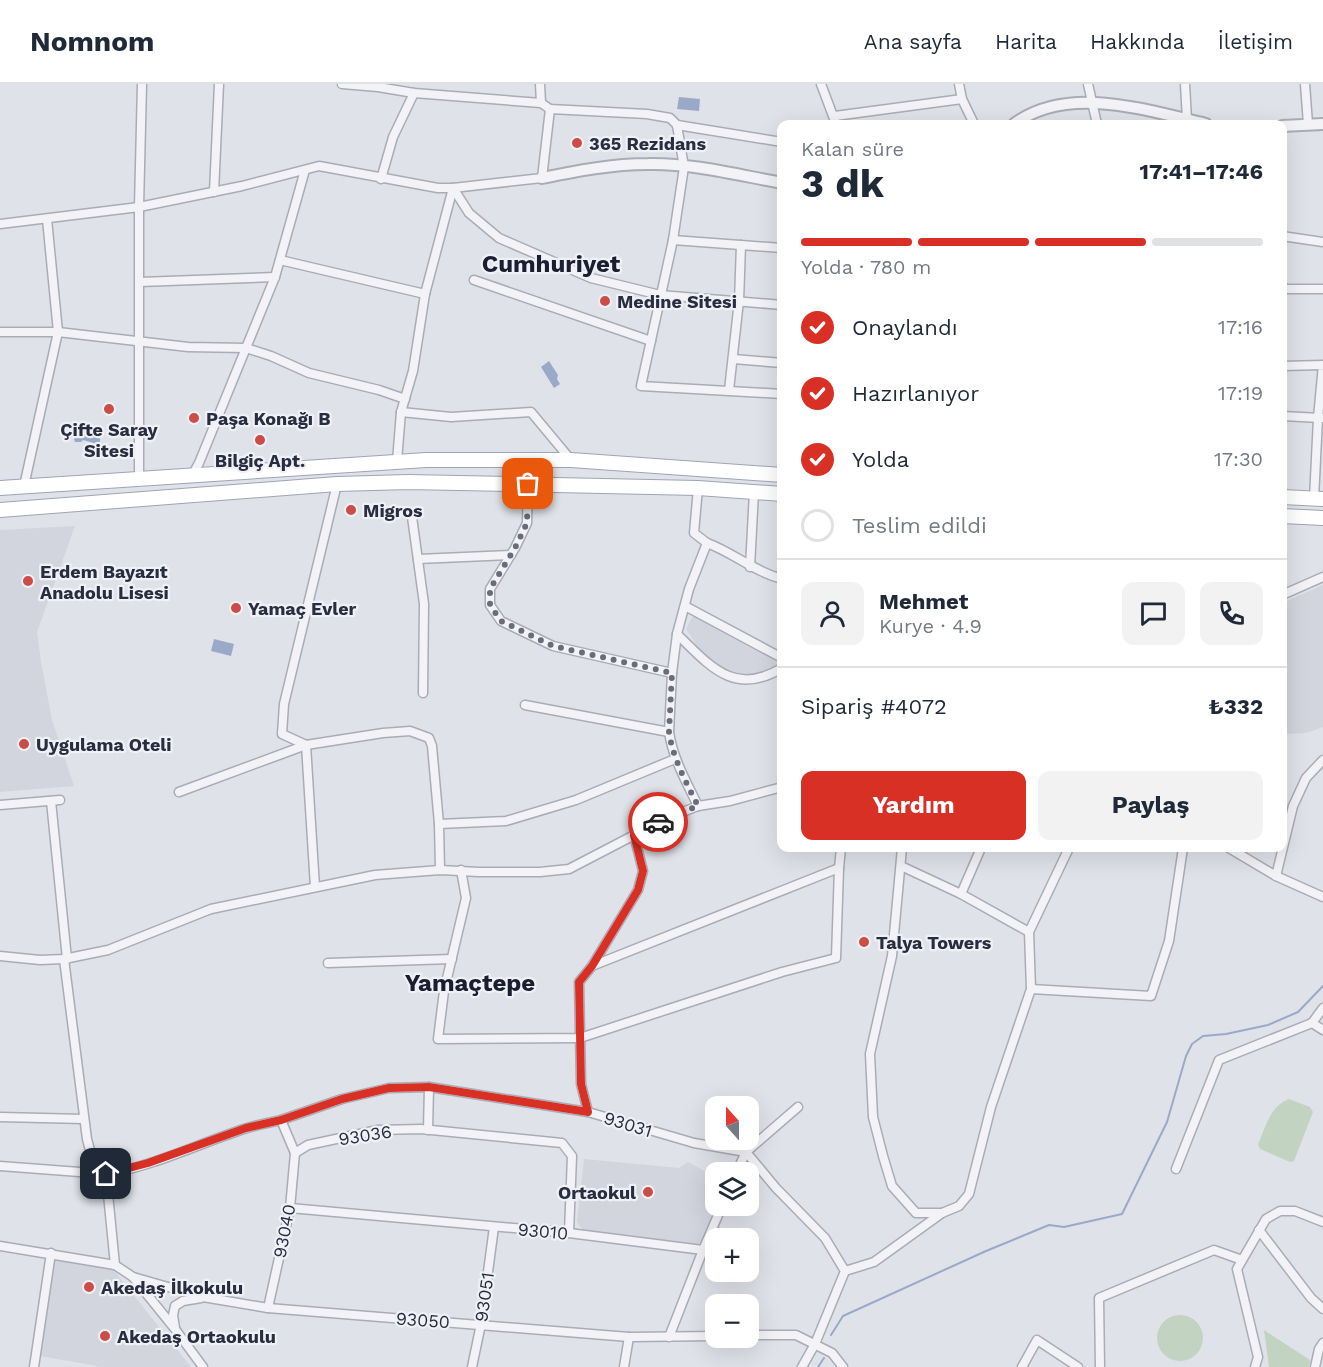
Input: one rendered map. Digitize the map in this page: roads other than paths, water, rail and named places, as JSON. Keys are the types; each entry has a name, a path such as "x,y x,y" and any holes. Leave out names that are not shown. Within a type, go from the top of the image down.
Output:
{"main road":[{"path":"0,488 398,461 571,460 777,476"},
{"path":"0,510 337,484 413,482 698,488 777,494"},
{"path":"1287,497 1319,499"},
{"path":"1287,516 1323,518"}],"street":[{"path":"139,480 139,207 142,84"},
{"path":"214,192 219,84"},
{"path":"342,84 414,93 541,103 550,110 647,114 670,118 677,125 684,166 673,240 641,386 777,394"},
{"path":"540,84 541,103"},
{"path":"820,84 835,120"},
{"path":"959,84 972,120"},
{"path":"1088,84 1097,120"},
{"path":"1024,120 1056,102 1091,99 1161,111 1187,120 1185,84"},
{"path":"1305,84 1308,124"},
{"path":"381,179 393,137 414,93"},
{"path":"841,120 963,99"},
{"path":"542,178 550,110"},
{"path":"1287,126 1323,124"},
{"path":"677,125 777,141"},
{"path":"0,224 139,207 214,192 319,166 438,188 542,178 623,165 651,164 684,166 777,182"},
{"path":"193,474 275,277 305,170"},
{"path":"398,461 401,412 413,371 425,294 453,188"},
{"path":"453,188 469,213 499,238 591,278 660,295 777,305"},
{"path":"24,486 58,332 47,219"},
{"path":"1287,238 1323,242"},
{"path":"673,240 777,248"},
{"path":"729,390 739,301 741,245"},
{"path":"280,260 425,294"},
{"path":"140,282 275,277"},
{"path":"474,280 651,341"},
{"path":"1287,289 1323,290"},
{"path":"0,332 58,332 188,347 246,348 309,373 405,399"},
{"path":"733,359 777,363"},
{"path":"1287,366 1323,365 1319,499"},
{"path":"401,412 451,417 531,412 571,460"},
{"path":"1287,416 1321,418"},
{"path":"306,745 282,734 284,704 337,484"},
{"path":"528,484 527,523 490,589 490,605 501,621 553,646 672,673"},
{"path":"698,488 693,533 707,543 728,551 750,567 777,577"},
{"path":"750,567 754,492"},
{"path":"412,516 424,604 423,693"},
{"path":"698,806 675,759 669,732 672,673 677,634 707,543"},
{"path":"418,559 511,555"},
{"path":"1287,593 1323,577"},
{"path":"685,606 777,655"},
{"path":"677,634 709,665 720,673 738,680 756,679 777,670"},
{"path":"525,705 669,732"},
{"path":"179,792 306,745 411,731 429,738 432,746 439,824 440,870"},
{"path":"306,745 315,887"},
{"path":"439,824 506,821 576,800 675,759"},
{"path":"1287,831 1293,806 1306,778 1323,760"},
{"path":"0,956 40,960 65,959 108,950 211,909 375,876 440,870 540,872 568,868 664,819 698,806 730,801 777,788"},
{"path":"0,806 56,800 65,959 84,1119 96,1173"},
{"path":"588,1112 581,1084 579,982 592,966 638,890 643,871 634,835"},
{"path":"461,870 466,898 444,991 438,1039 580,1038 782,972 836,958 841,852"},
{"path":"902,852 892,956 870,1054 873,1117 892,1186 916,1213 942,1213"},
{"path":"961,894 979,852"},
{"path":"845,1271 874,1262 942,1213 958,1206 969,1194 992,1107 1031,989 1029,932 1067,852"},
{"path":"1031,989 1151,996 1169,941 1182,852"},
{"path":"1236,852 1276,876 1323,897"},
{"path":"1276,876 1282,852"},
{"path":"901,866 961,894 1029,932"},
{"path":"592,966 839,868"},
{"path":"328,963 452,959"},
{"path":"1176,1169 1219,1060 1312,1023 1323,1008"},
{"path":"1312,1023 1323,1030"},
{"path":"428,1130 429,1087"},
{"name":"93031","path":"281,1120 342,1099 389,1088 429,1087 588,1112 694,1143 746,1152"},
{"path":"741,1162 746,1152 798,1107"},
{"path":"0,1116 84,1119"},
{"path":"0,1166 106,1174 148,1163 246,1128 281,1120 295,1153"},
{"name":"93036","path":"295,1153 308,1145 378,1130 428,1130 562,1143 572,1156 569,1233"},
{"path":"746,1152 776,1188 825,1238 845,1271"},
{"name":"93040","path":"268,1308 290,1208 295,1153"},
{"path":"106,1174 115,1265"},
{"name":"93010","path":"290,1208 569,1233 703,1250"},
{"path":"1255,1367 1258,1357 1237,1269 1266,1219 1280,1211 1295,1211 1323,1222"},
{"path":"669,1336 718,1216"},
{"name":"93051","path":"472,1367 481,1324 494,1227"},
{"path":"1259,1230 1311,1298 1323,1309"},
{"path":"0,1246 115,1265 133,1277 202,1367"},
{"path":"1100,1367 1099,1298 1214,1250 1242,1260"},
{"path":"34,1367 51,1253"},
{"path":"802,1367 815,1344 845,1271"},
{"name":"93050","path":"133,1277 203,1297 268,1308 629,1337 705,1336"},
{"path":"175,1329 173,1315 175,1306 183,1301 203,1297"},
{"path":"759,1335 796,1335 832,1353 842,1366"},
{"path":"624,1367 629,1337"},
{"path":"1022,1367 1037,1340 1078,1367"},
{"path":"1315,1367 1319,1349 1323,1343"}],"water":[{"path":"679,97 700,99 699,111 677,109"},
{"path":"549,361 558,375 557,379 560,384 554,388 541,367"},
{"path":"76,432 97,434 100,436 100,442 97,444 83,440 75,442"},
{"path":"214,639 234,644 231,656 211,651"}],"waterway":[{"path":"831,1335 843,1316 986,1251 1049,1225 1064,1227 1122,1214 1167,1122 1186,1056 1192,1044 1203,1036 1226,1034 1268,1025 1298,1012 1323,986"},
{"path":"818,1367 824,1358"}],"place":[{"name":"365 Rezidans","path":"577,143"},
{"name":"Medine Sitesi","path":"605,301"},
{"name":"Çifte Saray Sitesi","path":"109,409"},
{"name":"Paşa Konağı B","path":"194,418"},
{"name":"Bilgiç Apt.","path":"260,440"},
{"name":"Migros","path":"351,510"},
{"name":"Erdem Bayazıt Anadolu Lisesi","path":"28,581"},
{"name":"Yamaç Evler","path":"236,608"},
{"name":"Uygulama Oteli","path":"24,744"},
{"name":"Talya Towers","path":"864,942"},
{"name":"Ortaokul","path":"648,1192"},
{"name":"Akedaş İlkokulu","path":"89,1287"},
{"name":"Akedaş Ortaokulu","path":"105,1336"}],"district":[{"name":"Cumhuriyet","path":"551,264"},
{"name":"Yamaçtepe","path":"470,983"}]}
